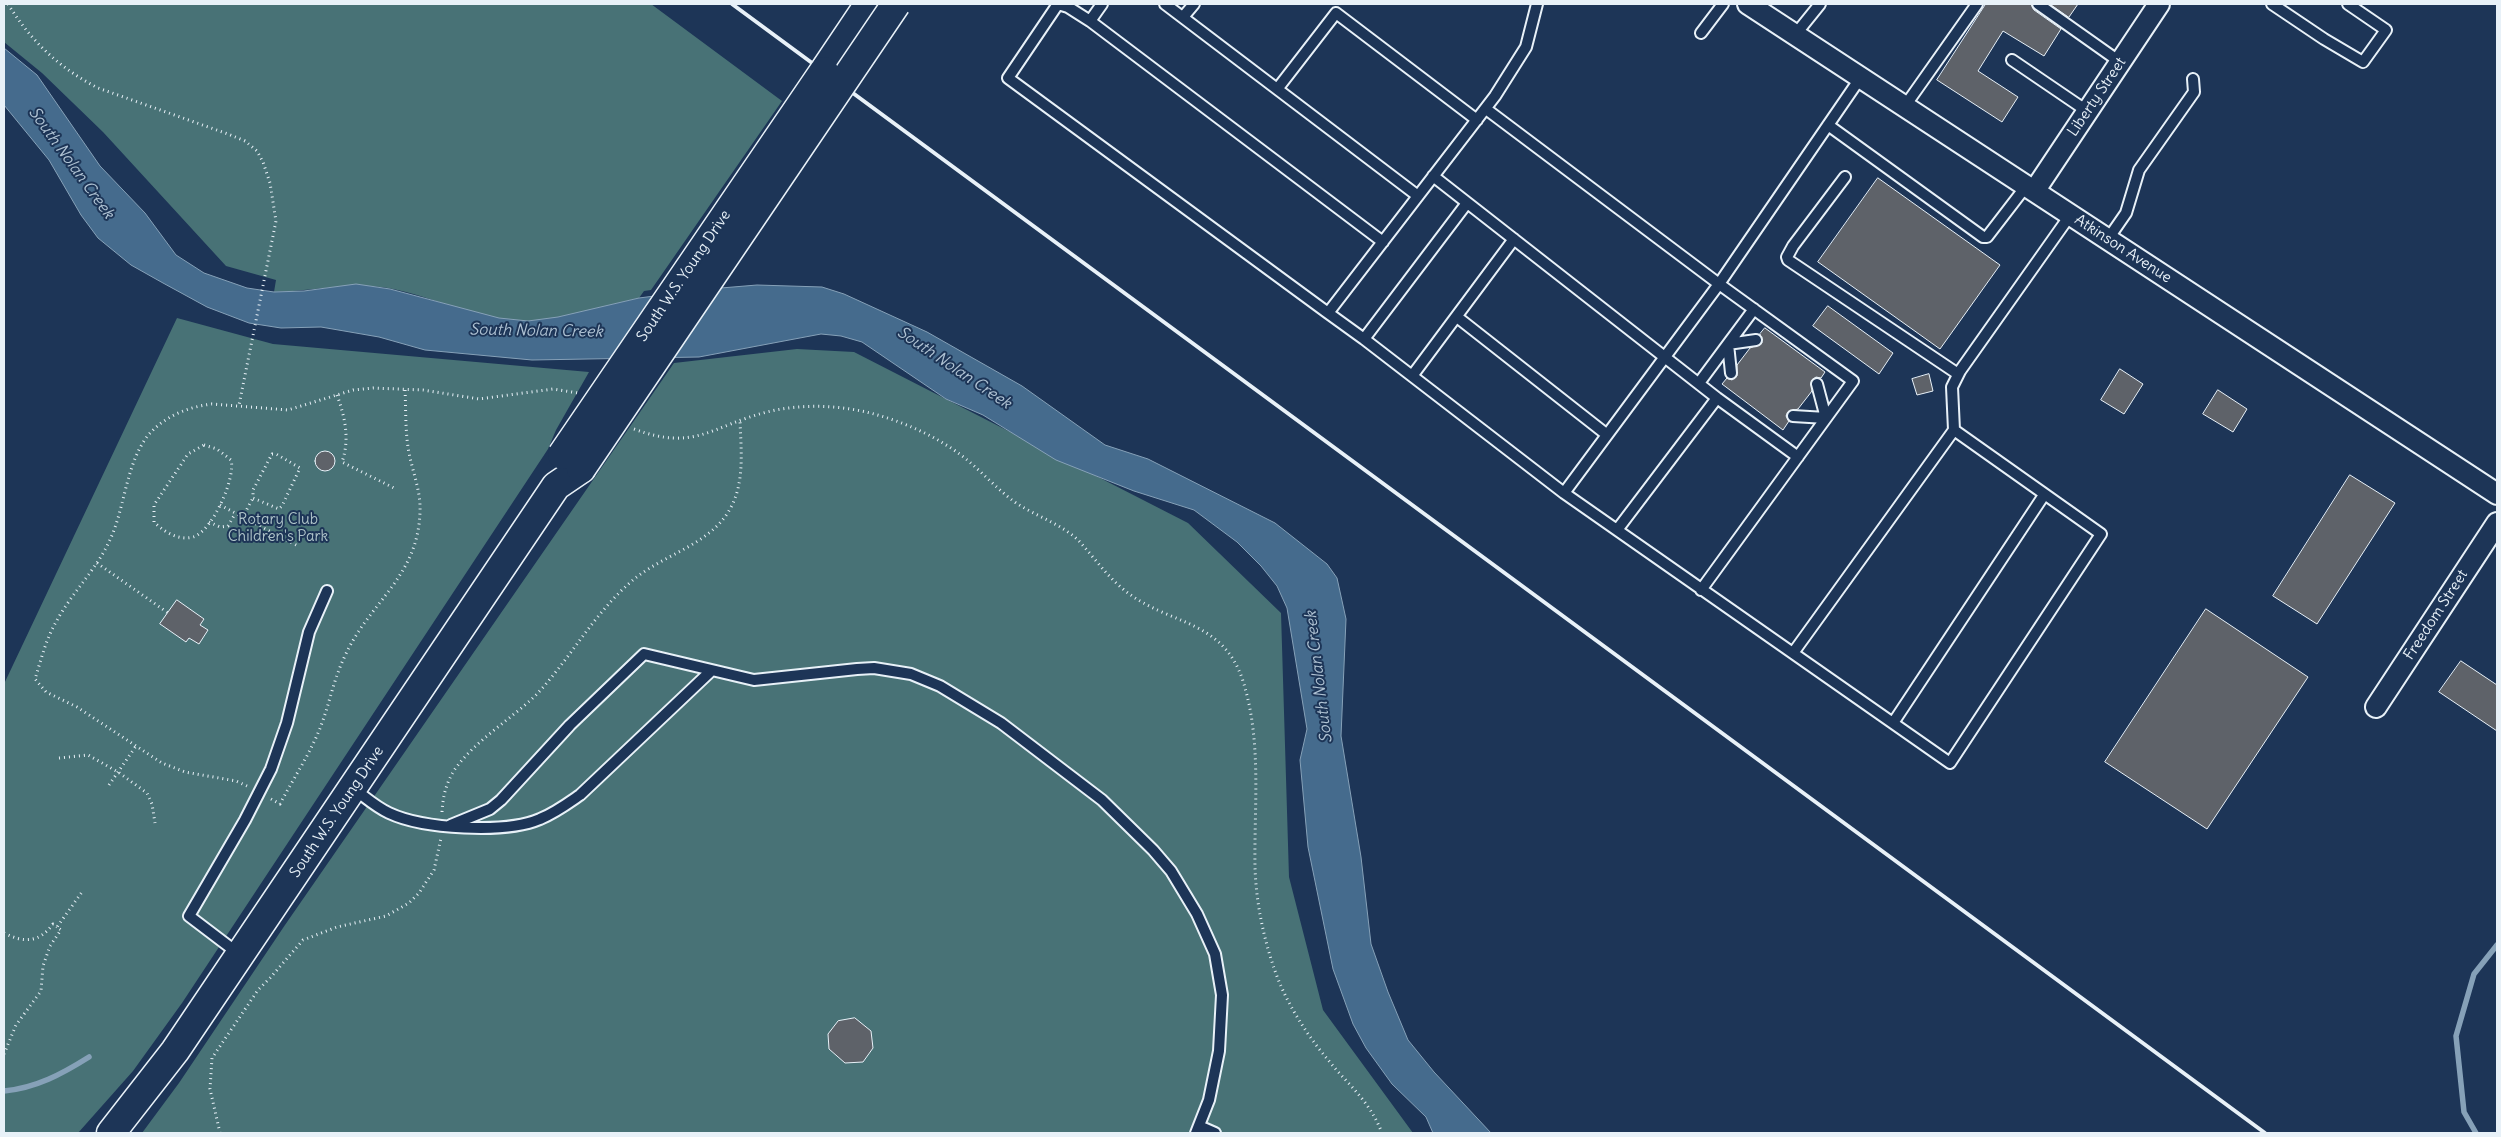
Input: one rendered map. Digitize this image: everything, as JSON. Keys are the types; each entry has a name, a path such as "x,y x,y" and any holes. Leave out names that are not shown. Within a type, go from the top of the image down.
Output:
{"main road":[{"path":"832,77 869,4"},
{"path":"832,77 896,4"},
{"name":"South W.S. Young Drive","path":"111,1133 175,1051 832,77"}],"street":[{"name":"Atkinson Avenue","path":"1748,4 2031,187 2497,494"},
{"name":"Liberty Street","path":"2031,187 2087,111 2159,4"},
{"name":"Freedom Street","path":"2376,708 2497,522"}],"lane":[{"path":"1383,242 1090,21 1068,7 1058,4 1008,78 1364,339 1564,493 1950,763 2101,534 1954,430"},
{"path":"1090,21 1102,4"},
{"path":"1165,4 1418,196"},
{"path":"1183,17 1194,4"},
{"path":"1328,313 1486,108 1526,48 1537,4"},
{"path":"1701,33 1723,4"},
{"path":"1795,34 1820,4"},
{"path":"1905,106 1977,4"},
{"path":"2038,4 2120,62"},
{"path":"2272,4 2324,40 2363,62 2386,30 2348,4"},
{"path":"1278,88 1336,13 1477,120"},
{"path":"2012,60 2087,111"},
{"path":"1564,493 1719,284 1861,77"},
{"path":"2108,239 2126,213 2139,170 2194,92 2193,79"},
{"path":"1486,108 1719,284 1853,381 1701,590"},
{"path":"1828,125 1983,237 1987,237 1994,230 2031,187"},
{"path":"1433,176 1717,398 1798,457"},
{"path":"1845,177 1792,246 1787,257 1788,260 1958,374"},
{"path":"1364,339 1467,203"},
{"path":"1793,653 1954,430 1952,387 1958,374 2071,214"},
{"path":"1412,376 1514,239"},
{"path":"1698,383 1754,309"},
{"path":"1457,317 1606,434"},
{"path":"1728,344 1756,340"},
{"path":"1728,344 1731,373"},
{"path":"1817,384 1826,418"},
{"path":"1616,530 1717,398"},
{"path":"1793,416 1826,418"},
{"path":"1893,723 2044,495"},
{"path":"240,955 189,916 245,820 271,769 287,723 309,632 327,591"},
{"path":"451,826 490,809 501,800 570,725 644,654 754,680 837,670 874,668 925,678 959,696 1008,728 1068,773 1128,824 1153,850 1184,891 1208,936 1220,972 1222,995 1220,1051 1216,1075 1198,1130 1215,1133"},
{"path":"353,788 387,812 402,818 451,826 506,827 540,820 580,795 711,671"}],"path":[{"path":"8,4 34,42 48,56 81,79 98,88 228,134 244,141 256,151 270,182 275,213 274,233 239,405"},
{"path":"250,788 236,781 179,770 162,762 76,707 46,692 35,679 56,622 97,563 119,519 139,450 155,428 174,414 200,405 239,405 260,410 288,410 337,395 373,388 405,388 479,399 554,389 575,392 584,396"},
{"path":"268,798 280,804 320,728 339,669 352,642 364,621 402,575 413,552 420,519 420,499 408,444 405,388"},
{"path":"337,395 345,426 346,445 342,462 394,488"},
{"path":"632,428 659,437 673,439 703,435 740,420 769,412 832,407 879,415 922,432 964,457 1020,505 1076,538 1121,588 1134,597 1193,624 1220,642 1236,666 1248,704 1256,762 1256,884 1265,941 1272,965 1280,987 1313,1040 1331,1064 1363,1098 1374,1114 1382,1133"},
{"path":"442,815 445,789 455,769 469,753 536,694 602,610 636,578 664,558 706,536 725,517 736,498 739,485 741,453 740,420"},
{"path":"204,445 217,449 228,456 232,464 228,488 220,505 199,535 186,538 175,536 154,522 154,505 188,454 204,445"},
{"path":"242,518 253,498 253,490 272,454 299,466 300,471 279,509 275,509 253,498"},
{"path":"220,505 298,546"},
{"path":"209,522 220,527 228,526 235,514"},
{"path":"97,563 168,613"},
{"path":"110,785 136,746"},
{"path":"59,758 88,755 118,772 147,793 152,804 155,823"},
{"path":"220,1133 210,1089 210,1066 212,1058 228,1036 232,1025 258,990 303,940 324,931 386,916 409,903 434,870 441,834"},
{"path":"57,927 82,892"},
{"path":"4,933 18,940 34,939 46,934 53,924 62,930 50,946 43,966 41,991 16,1025 4,1054"}],"green space":[{"path":"4,4 651,4 782,101 651,290 644,291 639,298 556,318 528,321 492,317 405,292 374,286 345,286 274,292 276,280 226,266 103,132 42,73 4,42"},
{"name":"Rotary Club Children's Park","path":"177,318 273,344 589,372 556,430 548,449 182,1003 133,1071 78,1133 4,1133 4,684"},
{"path":"797,349 854,352 1188,523 1281,613 1289,877 1323,1010 1413,1133 142,1133 179,1083 285,925 674,363"}],"water":[{"name":"South Nolan Creek","path":"4,48 37,75 100,166 145,213 176,255 204,273 247,288 274,292 304,291 356,284 390,289 499,318 528,321 558,317 639,298 709,289 757,285 822,287 844,294 927,332 1022,386 1105,445 1148,459 1275,523 1327,564 1337,578 1346,619 1341,736 1361,857 1371,944 1408,1040 1434,1072 1491,1133 1433,1133 1426,1117 1392,1084 1366,1048 1353,1024 1333,969 1308,847 1300,760 1307,729 1287,608 1277,586 1261,566 1237,542 1194,510 1134,491 1056,460 983,415 946,399 862,342 841,336 821,334 699,357 532,360 425,350 379,337 321,327 281,328 249,323 207,307 131,265 98,238 81,215 49,160 4,105"}],"building":[{"path":"1986,4 2031,4 2034,10 2061,29 2044,56 2003,31 1978,71 2018,97 2002,122 1937,80"},
{"path":"2050,4 2078,4 2069,17"},
{"path":"1878,178 2000,265 1940,349 1818,262"},
{"path":"1828,306 1893,353 1879,374 1813,326"},
{"path":"1765,328 1825,372 1821,378 1816,377 1812,380 1812,391 1798,409 1788,412 1786,416 1789,421 1783,430 1722,384 1727,378 1732,380 1737,376 1737,365 1750,348 1762,343 1760,334"},
{"path":"2120,369 2143,384 2124,414 2101,400"},
{"path":"1929,374 1933,391 1917,395 1912,379"},
{"path":"2218,390 2247,409 2233,432 2203,414"},
{"path":"325,451 332,454 335,461 332,468 325,471 318,468 315,461 318,454"},
{"path":"2350,475 2395,503 2317,624 2273,596"},
{"path":"177,600 204,619 200,625 208,630 199,644 189,638 186,642 160,624"},
{"path":"2206,609 2308,677 2207,829 2105,762"},
{"path":"2461,661 2497,685 2497,731 2439,692"},
{"path":"855,1018 871,1031 873,1048 863,1062 845,1063 829,1049 828,1034 838,1021"}],"waterway":[{"path":"2476,1133 2464,1112 2456,1036 2474,974 2497,945"},
{"path":"4,1091 38,1083 69,1069 89,1057"}],"railway":[{"path":"732,4 2265,1133"}]}
